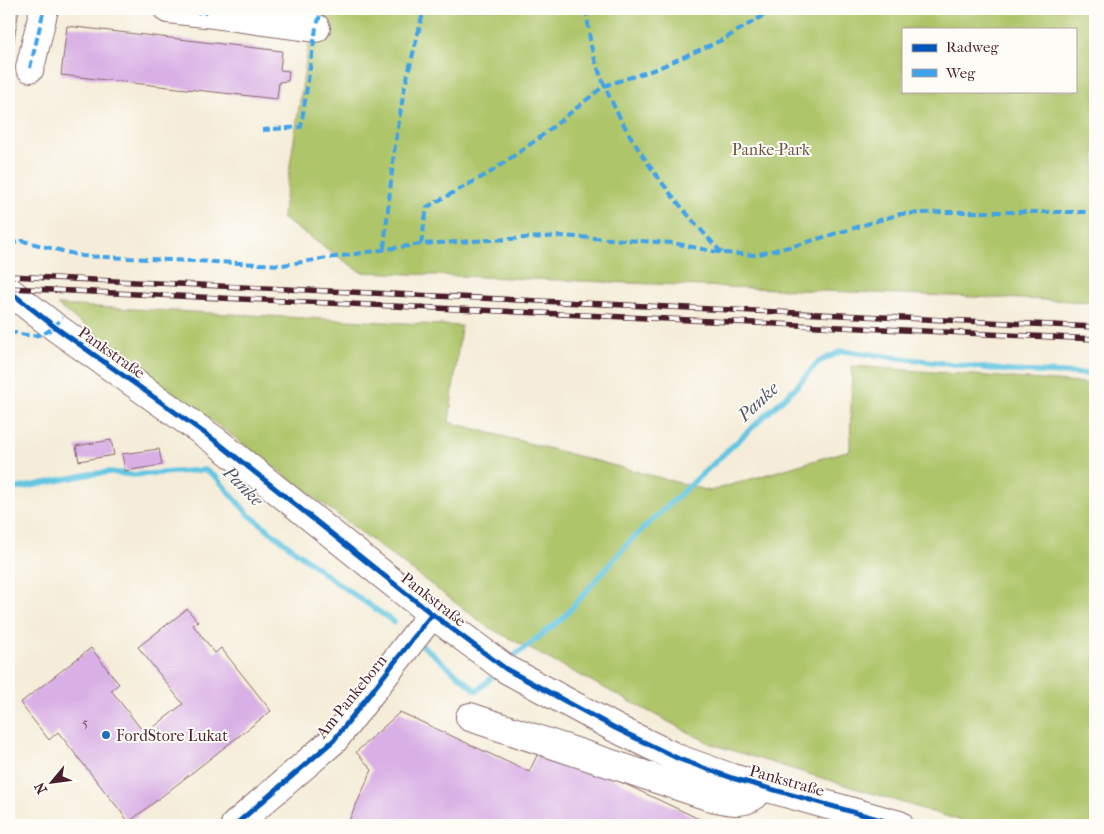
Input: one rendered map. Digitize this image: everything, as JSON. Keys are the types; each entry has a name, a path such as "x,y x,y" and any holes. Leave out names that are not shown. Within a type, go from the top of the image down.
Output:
{"street":[{"path":"30,68 44,9"},
{"path":"168,9 205,11 316,28"},
{"name":"Pankstraße","path":"9,291 55,327 217,442 432,614 506,670 614,728 679,759 758,785 824,799 899,825"},
{"name":"Am Pankeborn","path":"235,825 334,740 432,614"},
{"path":"470,716 711,797 736,802 748,800 755,795 758,785"},
{"path":"599,760 614,728"}],"green space":[{"name":"Panke-Park","path":"314,9 1095,9 1095,302 361,272 282,218"},
{"path":"57,305 461,326 449,422 710,491 850,450 852,366 1095,384 1095,825 975,825 711,744 488,627"}],"building":[{"path":"9,9 19,9 10,65 9,65"},
{"path":"67,26 282,51 280,70 289,71 288,81 279,82 277,99 61,75"},
{"path":"111,440 114,455 79,461 76,446"},
{"path":"159,449 162,465 125,471 122,454"},
{"path":"187,609 198,622 193,625 215,653 221,648 271,711 129,822 58,732 49,740 20,703 91,648 119,684 111,690 145,734 183,704 138,647"},
{"path":"400,712 529,772 542,745 712,825 347,825 372,770 356,752"}],"waterway":[{"name":"Panke","path":"514,656 562,619 631,540 796,387 818,362 842,351 1010,371 1095,374"},
{"name":"Panke","path":"9,490 91,474 111,472 132,475 205,470 216,477 248,514 333,580 394,622"},
{"name":"Panke","path":"423,646 477,691 492,677"}],"railway":[{"path":"9,276 1095,327"},
{"path":"9,288 1095,339"}],"marked path":[{"path":"30,68 44,9"},
{"path":"168,9 205,13 206,9"},
{"path":"262,130 301,127 316,28 322,9"},
{"path":"384,248 394,152 404,90 424,9"},
{"path":"586,9 592,50 614,107 645,159 663,184 722,253"},
{"path":"421,244 427,207 491,172 539,138 604,86 656,69 724,39 774,9"},
{"path":"9,244 23,241 82,256 282,265 421,244 561,236 673,243 722,253 755,255 801,244 900,214 944,212 1095,212"},
{"path":"9,331 25,335 39,335 51,329 62,317"}],"cycle path":[{"path":"9,291 55,327 217,442 432,614 506,669 615,728 679,759 732,778 899,825"},
{"path":"235,825 334,740 432,614"}],"place":[{"name":"FordStore Lukat","path":"106,735"}]}
